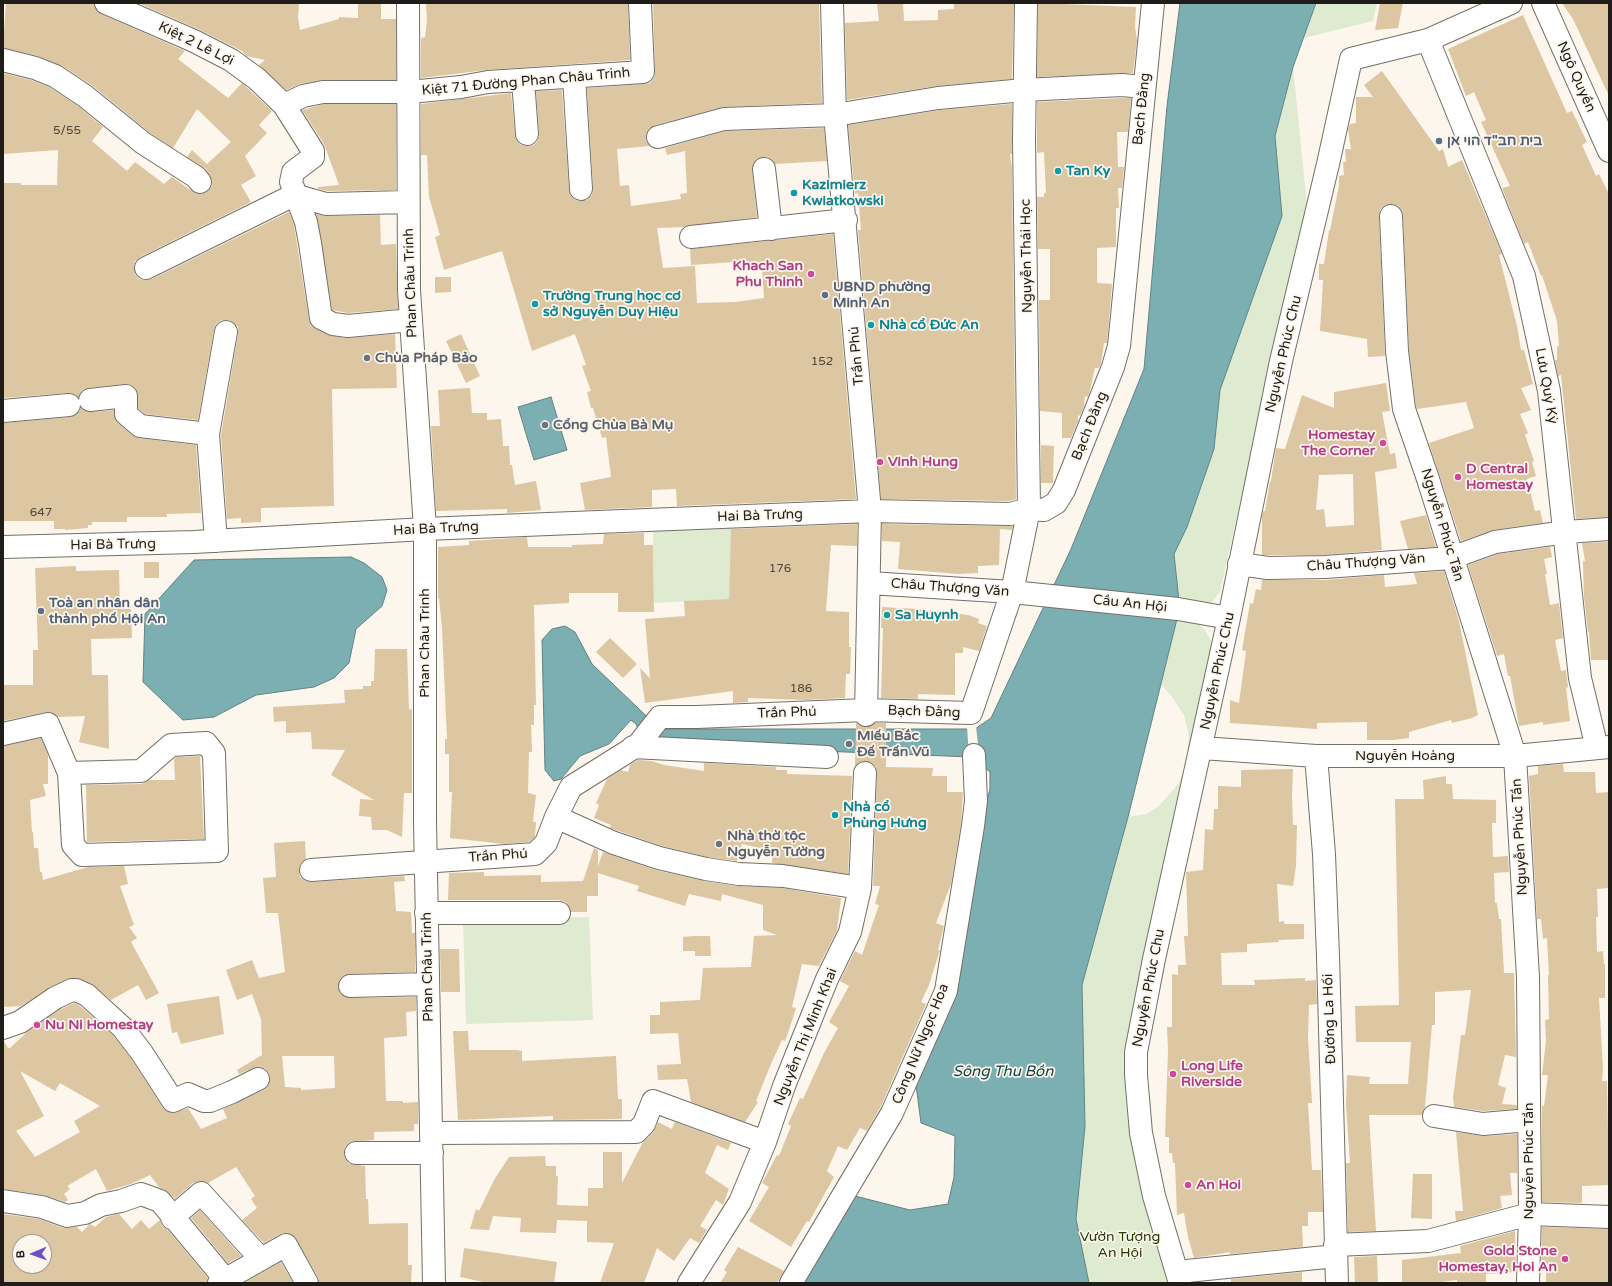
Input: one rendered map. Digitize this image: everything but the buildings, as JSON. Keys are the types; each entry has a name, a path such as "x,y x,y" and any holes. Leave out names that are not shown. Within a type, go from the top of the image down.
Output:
{"street":[{"name":"Kiệt 2 Lê Lợi","path":"106,3 194,41 231,60 257,79 284,105 313,149 314,154 313,157 293,172 291,182 294,195"},
{"name":"Phan Châu Trinh","path":"408,3 410,92 408,202 409,290 425,529 426,913 434,1283"},
{"name":"Kiệt 71 Đường Phan Châu Trinh","path":"284,105 303,96 323,92 410,92 523,80 643,72 640,3"},
{"name":"Trần Phú","path":"311,870 535,854 546,843 556,817 571,787 635,746 660,717 866,712 870,511 846,220 835,114 832,3"},
{"name":"Nguyễn Thái Học","path":"1026,3 1024,90 1029,509"},
{"name":"Bạch Đằng","path":"866,712 971,713 1021,593 1029,509 1044,510 1056,503 1064,490 1113,367 1119,346 1153,3"},
{"path":"1428,40 1511,3"},
{"name":"Ngô Quyền","path":"1543,3 1609,151"},
{"name":"Nguyễn Phúc Chu","path":"1178,1278 1154,1196 1141,1133 1136,1075 1136,1052 1154,959 1202,748 1281,361 1328,164 1351,59 1428,40"},
{"name":"Lưu Quý Kỳ","path":"1428,40 1524,276 1550,391 1566,532 1580,678 1603,748"},
{"path":"3,60 35,68 55,76 85,96 143,143 196,177 200,182"},
{"path":"574,77 581,189"},
{"path":"523,80 527,134"},
{"path":"658,137 724,119 835,114 938,98 1024,90 1122,85 1144,87"},
{"path":"764,169 771,228"},
{"path":"146,268 294,195 326,204 408,202"},
{"path":"294,195 306,222 321,318 333,324 348,326 411,320"},
{"name":"Nguyễn Phúc Tần","path":"1391,216 1397,351 1404,409 1428,479 1451,558 1515,756 1528,977 1530,1214 1528,1283"},
{"path":"691,237 846,220"},
{"path":"216,541 208,434 226,332"},
{"path":"90,400 126,396 126,414 140,426 208,434"},
{"path":"3,410 52,408 69,405"},
{"name":"Hai Bà Trưng","path":"3,547 216,541 425,529 870,511 1010,514 1029,509"},
{"name":"Châu Thượng Văn","path":"1239,564 1268,568 1325,567 1451,558 1495,542 1566,532 1609,529"},
{"name":"Châu Thượng Văn","path":"869,583 1021,593"},
{"name":"Cầu An Hội","path":"1021,593 1178,608 1229,618"},
{"path":"3,734 48,724 69,773 73,844 82,855 217,851 214,753 206,743 171,745 141,772 69,773"},
{"path":"635,746 828,758"},
{"name":"Nguyễn Hoàng","path":"1202,748 1316,756 1515,756 1603,748"},
{"name":"Công Nữ Ngọc Hoa","path":"791,1283 892,1113 946,991 976,802 974,754"},
{"name":"Đường La Hối","path":"1316,756 1324,854 1337,1283"},
{"name":"Nguyễn Thị Minh Khai","path":"689,1283 740,1202 765,1142 784,1086 825,986 850,932 860,888 865,773"},
{"path":"556,817 614,843 660,858 706,869 739,874 783,876 860,888"},
{"path":"426,913 559,913"},
{"path":"350,986 428,984"},
{"path":"3,1028 20,1022 55,998 72,990 76,990 87,995 123,1028 142,1053 172,1101 188,1094 204,1101 210,1101 258,1079"},
{"path":"356,1153 431,1143 636,1132 644,1124 653,1101 765,1142"},
{"path":"1434,1116 1483,1124 1529,1120"},
{"path":"172,1218 202,1193 261,1259"},
{"path":"3,1201 42,1207 67,1216 85,1213 101,1205 121,1201 141,1194 160,1201 222,1281 286,1245 307,1283"},
{"path":"1178,1278 1336,1251 1428,1241 1530,1214 1609,1217"}],"green space":[{"path":"1316,3 1377,3 1373,21 1304,38"},
{"path":"1293,67 1307,205 1220,592 1213,601 1208,604 1179,601 1174,554 1187,527 1214,449 1220,390 1282,216 1275,137"},
{"path":"731,523 729,599 654,603 653,526"},
{"name":"Vườn Tượng An Hội","path":"1177,619 1197,623 1205,630 1213,644 1135,1020 1169,1283 1089,1283 1076,1219 1085,1126 1082,985 1128,817 1146,814 1159,806 1179,783 1186,764 1189,735 1184,715 1173,698 1161,684"},
{"path":"589,917 593,1020 466,1024 463,921"}],"water":[{"name":"Sông Thu Bồn","path":"1180,3 1316,3 1293,67 1275,136 1282,216 1220,390 1214,449 1187,527 1174,554 1179,601 1177,619 1128,817 1082,985 1085,1126 1076,1219 1089,1283 802,1283 855,1196 910,1210 948,1204 954,1177 955,1136 921,1123 916,1085 990,789 990,772 971,757 645,744 636,724 631,720 609,744 580,756 561,779 554,781 545,770 542,640 552,629 565,626 575,632 592,664 660,729 975,729 991,718 1071,549 1144,369 1167,106"},
{"path":"551,397 567,450 534,460 518,407"},
{"path":"351,557 364,563 382,577 387,590 382,606 356,629 349,663 334,678 314,687 256,695 214,717 183,720 143,682 145,614 194,560"}],"pier":[{"path":"976,726 979,754 969,755 967,727"}],"place":[{"name":"בית חב\"ד הוי אן","path":"1439,141"},
{"name":"Tan Ky","path":"1058,171"},
{"name":"Kazimierz Kwiatkowski","path":"794,193"},
{"name":"Khach San Phu Thinh","path":"811,274"},
{"name":"UBND phường Minh An","path":"825,295"},
{"name":"Trường Trung học cơ sở Nguyễn Duy Hiệu","path":"535,304"},
{"name":"Nhà cổ Đức An","path":"871,325"},
{"name":"Chùa Pháp Bảo","path":"367,358"},
{"name":"Cổng Chùa Bà Mụ","path":"545,425"},
{"name":"Homestay The Corner","path":"1383,443"},
{"name":"Vinh Hung","path":"880,462"},
{"name":"D Central Homestay","path":"1458,477"},
{"name":"Toà an nhân dân thành phố Hội An","path":"41,611"},
{"name":"Sa Huynh","path":"887,615"},
{"name":"Miếu Bắc Đế Trấn Vũ","path":"849,744"},
{"name":"Nhà cổ Phùng Hưng","path":"835,815"},
{"name":"Nhà thờ tộc Nguyễn Tường","path":"719,844"},
{"name":"Nu Ni Homestay","path":"37,1025"},
{"name":"Long Life Riverside","path":"1173,1074"},
{"name":"An Hoi","path":"1188,1185"},
{"name":"Gold Stone Homestay, Hoi An","path":"1565,1259"}]}
